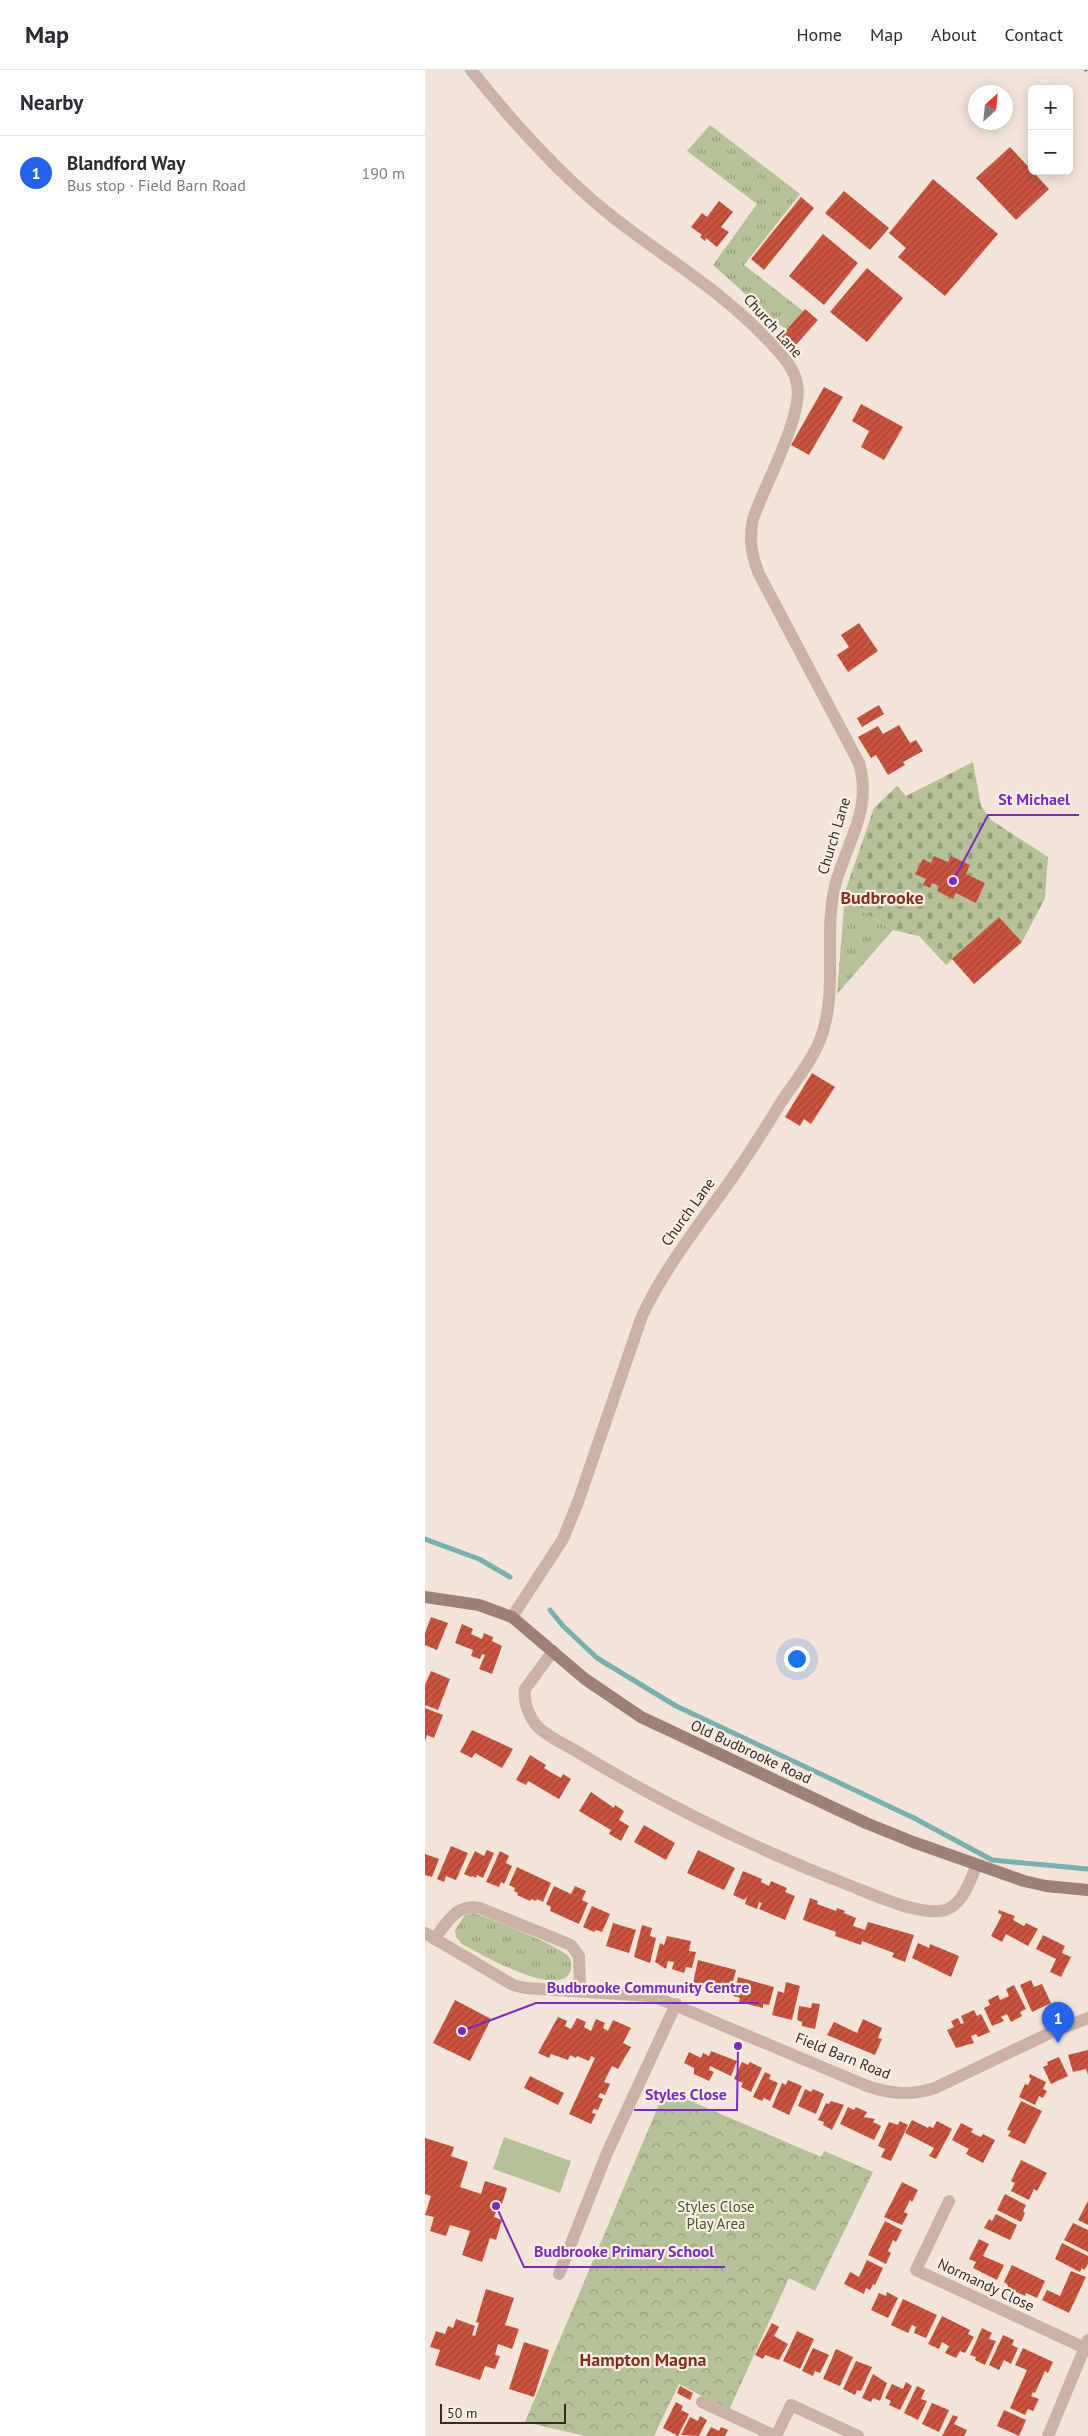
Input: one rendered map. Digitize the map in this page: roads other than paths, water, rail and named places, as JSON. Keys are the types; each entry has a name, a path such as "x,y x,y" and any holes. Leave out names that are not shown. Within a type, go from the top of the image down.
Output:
{"street":[{"name":"Church Lane","path":"471,70 551,162 609,214 727,300 774,347 794,374 798,390 796,412 753,518 749,535 750,548 759,574 859,763 864,793 856,828 834,894 827,1006 820,1040 737,1172 654,1289 642,1316 578,1502 563,1540 512,1617"},
{"name":"Old Budbrooke Road","path":"425,1597 479,1605 512,1617 611,1698 671,1732 866,1823 977,1865 1046,1886 1088,1890"},
{"path":"553,1651 525,1689 527,1708 537,1726 623,1780 701,1822 795,1864 872,1894 923,1910 944,1911 955,1905 963,1895 977,1865"},
{"name":"Field Barn Road","path":"580,1991 579,1956 571,1945 480,1908 472,1906 459,1909 430,1936 513,1985 525,1988 649,1996 676,2004 867,2086 897,2094 921,2093 935,2088 1052,2032 1088,2018"},
{"path":"559,2274 607,2153 676,2004"},
{"name":"Normandy Close","path":"949,2201 916,2270 1086,2344"},
{"path":"1048,2436 1086,2344"},
{"path":"702,2402 775,2436 791,2405 858,2436"}],"waterway":[{"path":"425,1539 479,1559 510,1577"},
{"path":"550,1610 563,1626 597,1658 676,1706 914,1818 992,1860 1088,1869"}],"railway":[{"path":"1086,70 1088,74"}],"place":[{"name":"St Michael","path":"953,881"},
{"name":"Budbrooke Community Centre","path":"462,2031"},
{"name":"Blandford Way","path":"1058,2043"},
{"name":"Styles Close","path":"738,2046"},
{"name":"Budbrooke Primary School","path":"496,2206"}],"district":[{"name":"Budbrooke","path":"882,898"},
{"name":"Hampton Magna","path":"643,2360"}],"park label":[{"name":"Styles Close Play Area","path":"716,2216"}]}
